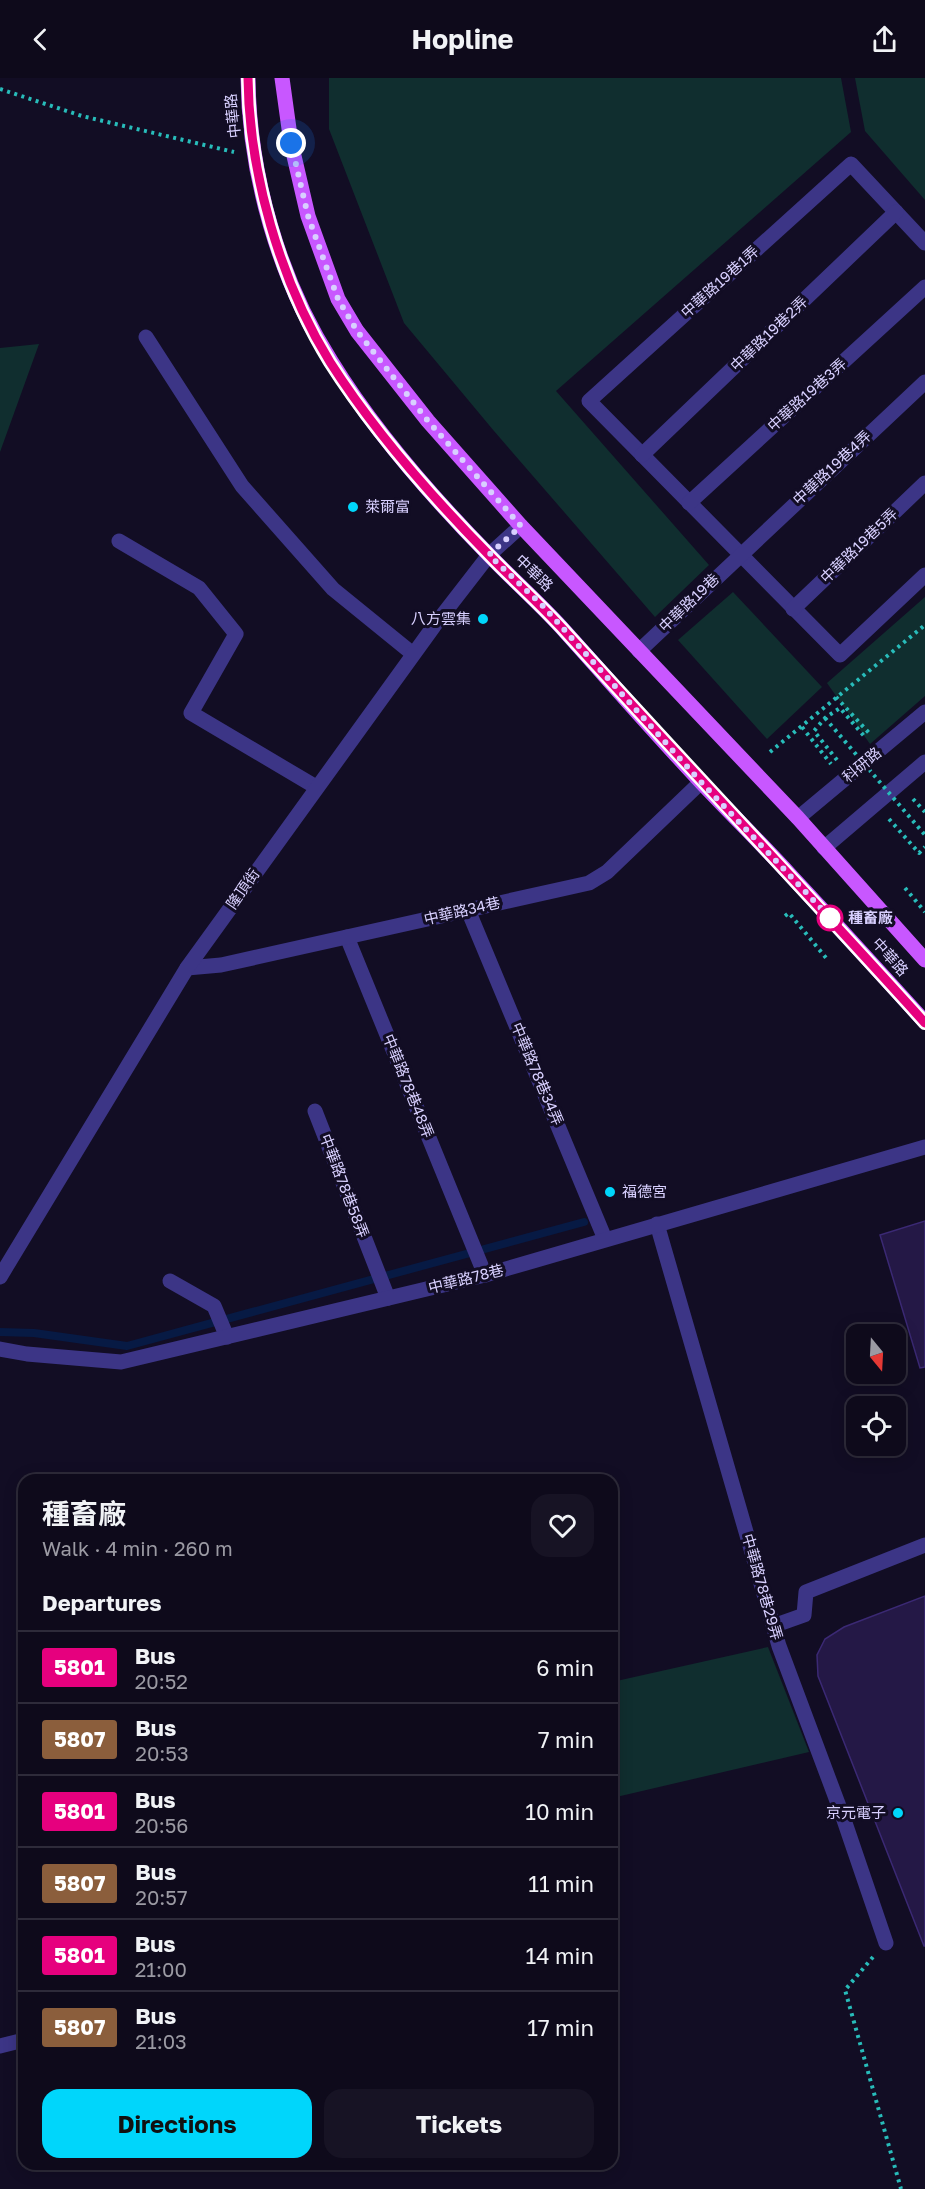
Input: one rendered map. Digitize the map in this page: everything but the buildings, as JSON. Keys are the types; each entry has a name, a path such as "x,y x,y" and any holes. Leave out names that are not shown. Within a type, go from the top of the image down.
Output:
{"main road":[{"name":"中華路","path":"248,78 255,157 270,226 277,246 312,327 330,361 365,412 402,459 489,555 542,605 701,782 923,1017"},
{"name":"中華路","path":"282,78 291,143 308,216 338,299 357,331 394,380 521,526 798,818 925,960"}],"street":[{"name":"中華路19巷1弄","path":"642,455 589,401 851,164 896,212"},
{"path":"896,212 925,243"},
{"name":"中華路19巷2弄","path":"642,455 896,212"},
{"name":"中華路19巷3弄","path":"689,503 925,287"},
{"path":"146,337 242,486 333,589 413,654"},
{"name":"中華路19巷4弄","path":"739,555 925,382"},
{"path":"642,455 840,656 925,575"},
{"name":"中華路19巷5弄","path":"794,609 925,483"},
{"name":"隆頂街","path":"0,1277 187,968 413,654 489,555 521,526"},
{"path":"119,541 200,588 236,634 191,713 316,787"},
{"name":"中華路19巷","path":"639,651 739,555"},
{"name":"科研路","path":"798,818 925,712"},
{"path":"825,848 925,762"},
{"name":"中華路34巷","path":"187,968 221,965 589,883 607,872 701,782"},
{"name":"中華路78巷34弄","path":"468,910 605,1239"},
{"name":"中華路78巷48弄","path":"347,937 484,1275"},
{"name":"中華路78巷58弄","path":"315,1110 387,1296"},
{"name":"中華路78巷","path":"0,1349 27,1354 121,1362 387,1296 484,1275 925,1147"},
{"name":"中華路78巷29弄","path":"657,1224 773,1626 843,1817 886,1943"},
{"path":"170,1281 214,1306 227,1336"},
{"path":"773,1626 804,1615 806,1592 925,1545"},
{"path":"0,2046 18,2042"}],"path":[{"path":"0,89 82,116 255,157"},
{"path":"770,752 925,625"},
{"path":"836,697 874,739"},
{"path":"843,767 814,731 825,718 840,708 870,744"},
{"path":"825,718 925,835"},
{"path":"801,727 838,771"},
{"path":"913,799 925,812"},
{"path":"886,816 920,853 925,847"},
{"path":"904,888 925,912"},
{"path":"785,916 789,913 827,959"},
{"path":"886,1943 845,1990 901,2189"}],"green space":[{"path":"329,78 841,78 851,132 556,391 709,565 655,617 404,323 329,129"},
{"path":"855,78 925,78 925,200 865,131"},
{"path":"39,344 0,452 0,348"},
{"path":"733,592 822,687 767,739 678,640"},
{"path":"925,597 925,696 870,744 827,683"},
{"path":"768,1647 809,1752 618,1797 618,1681"}],"waterway":[{"path":"0,1332 34,1333 127,1346 584,1222"}],"bus line":[{"name":"5801","path":"248,78 255,157 270,226 288,274 312,327 330,361 365,412 402,459 489,555 542,605 701,782 793,878 925,1023"}],"place":[{"name":"萊爾富","path":"353,507"},
{"name":"八方雲集","path":"483,619"},
{"name":"種畜廠","path":"830,918"},
{"name":"福德宮","path":"610,1192"},
{"name":"京元電子","path":"898,1813"}],"route":[{"path":"291,143 308,216 338,299 357,331 428,421 521,526 489,555 542,605 701,782 836,924 830,918"}]}
